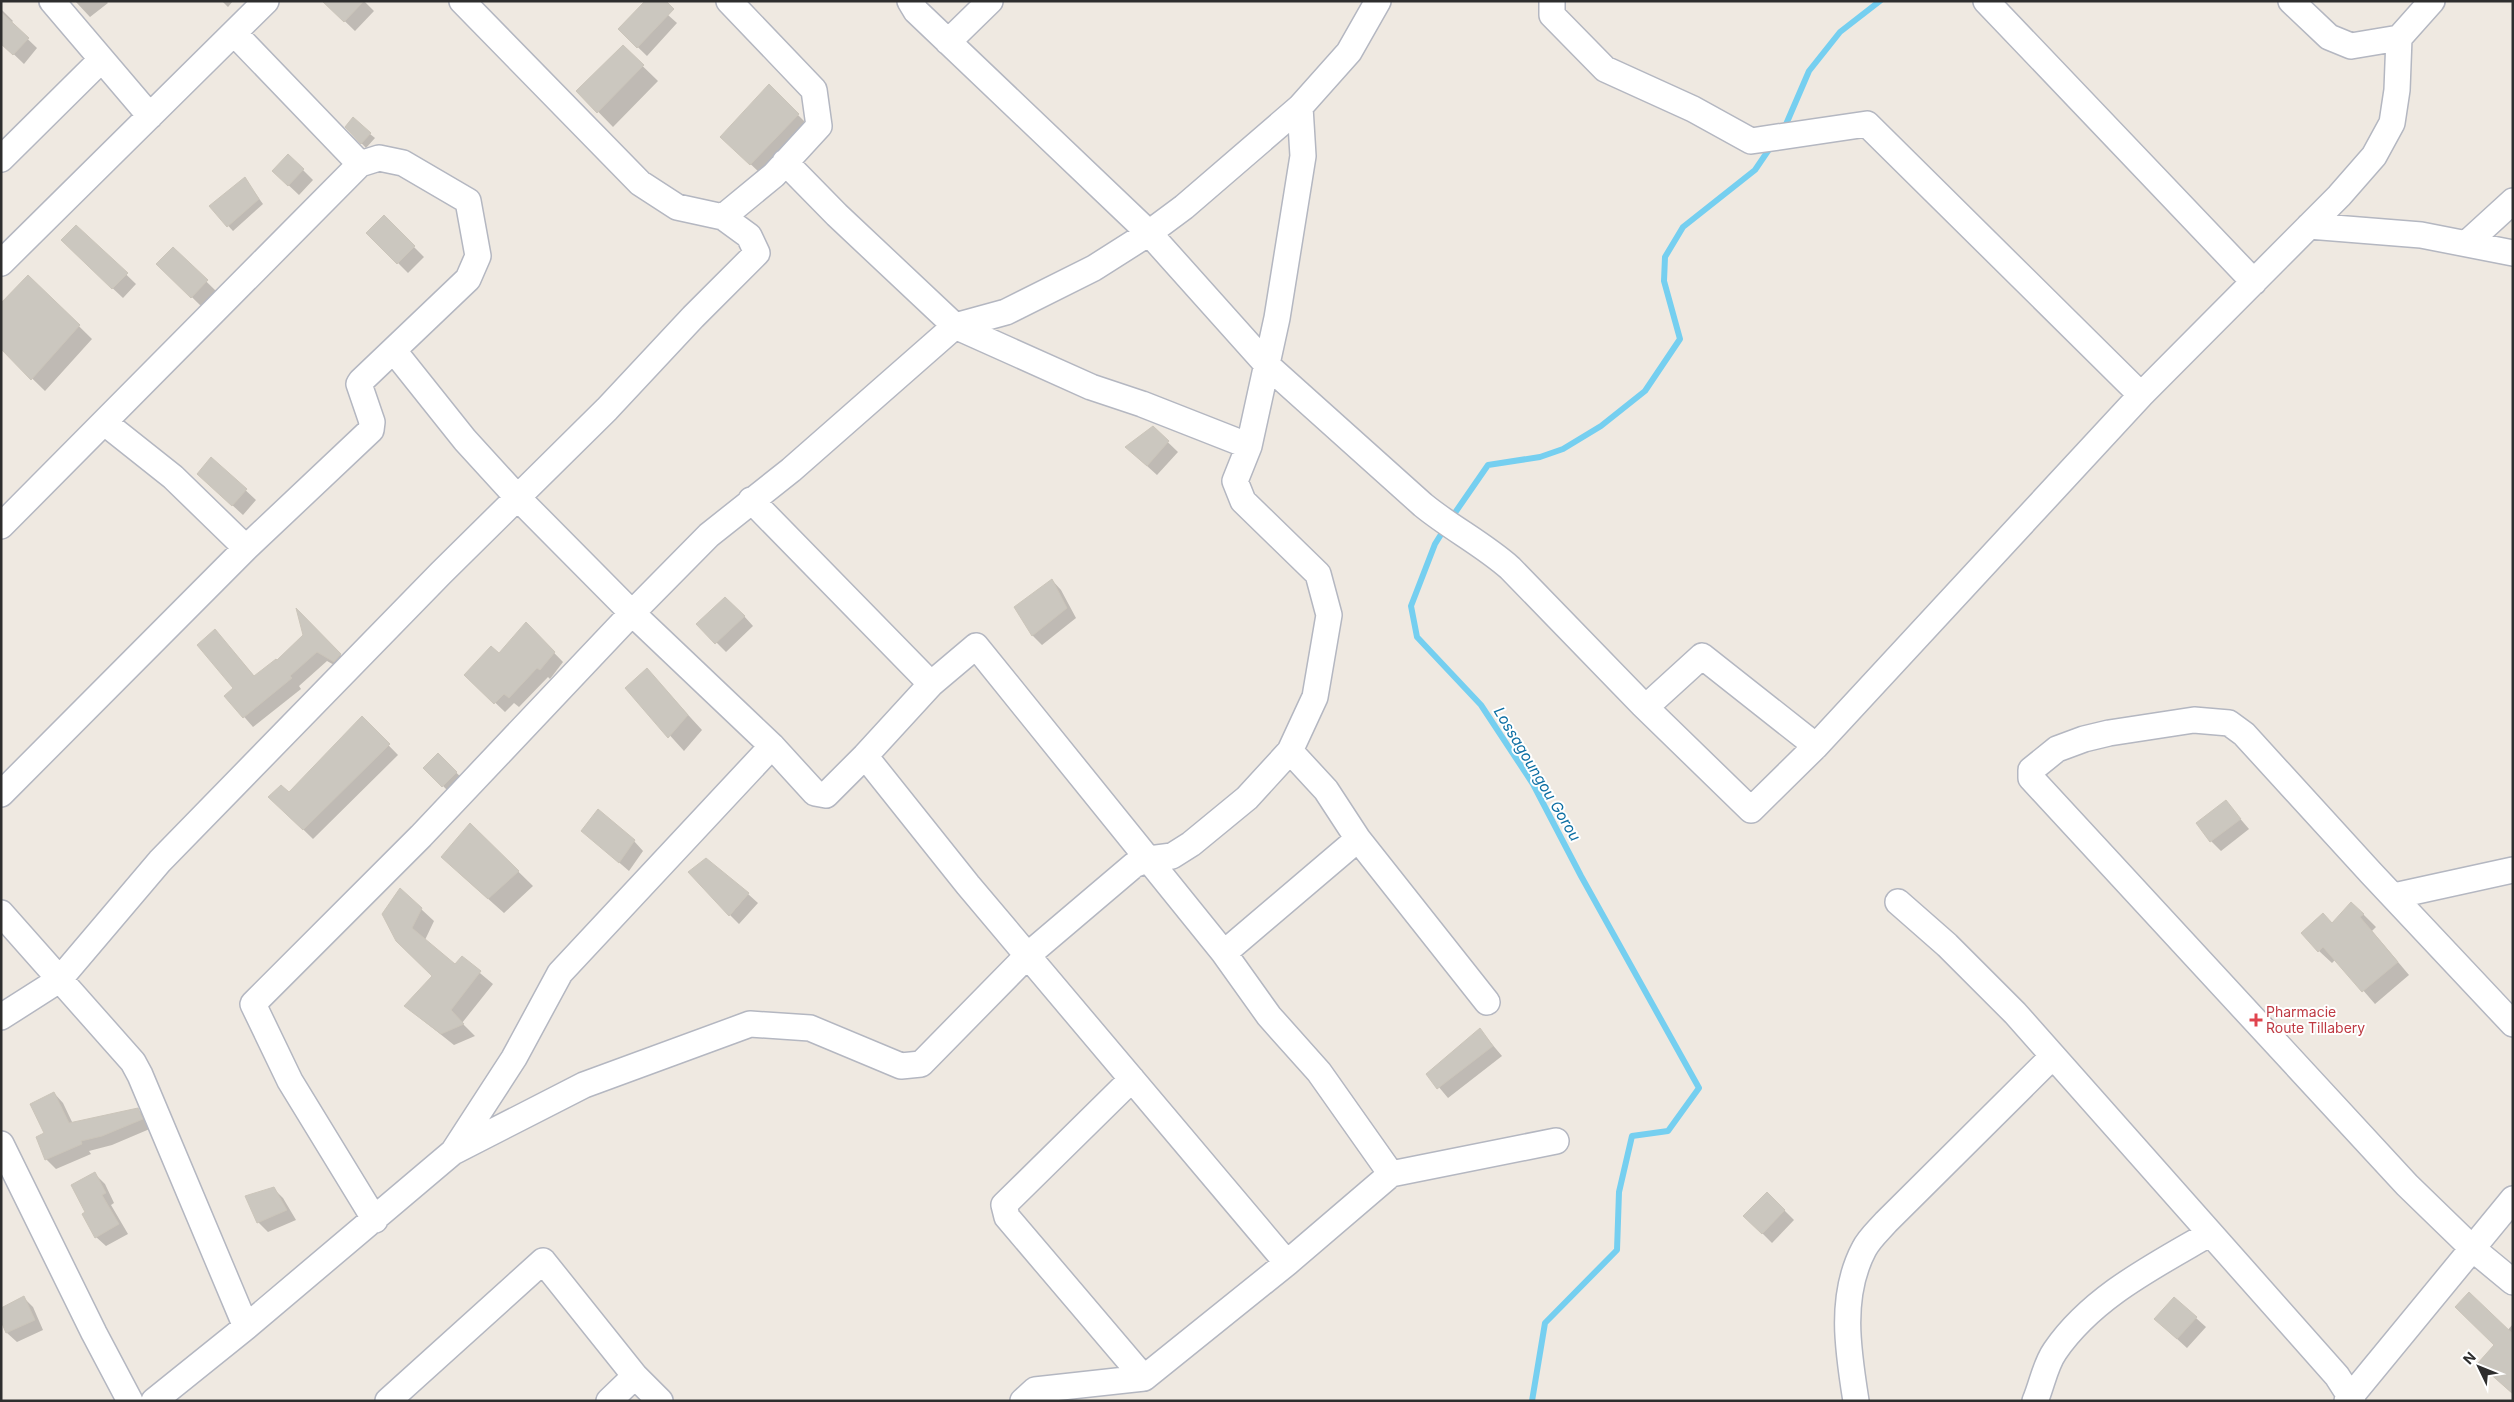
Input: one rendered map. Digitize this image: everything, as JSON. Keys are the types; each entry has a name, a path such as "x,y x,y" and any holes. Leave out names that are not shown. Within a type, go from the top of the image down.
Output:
{"street":[{"path":"52,1 150,116"},
{"path":"1,263 266,1"},
{"path":"1,1017 59,980 160,861 441,572 518,498 757,253 749,236 724,217 677,207 640,182 462,1"},
{"path":"724,217 774,175 819,126 814,90 729,1"},
{"path":"910,1 916,10 948,42 1149,233 1268,366 1423,506 1447,525 1491,551 1510,568 1750,810 1816,746 2141,395 2339,196 2374,156 2392,123 2398,83 2399,38"},
{"path":"948,42 990,1"},
{"path":"375,1220 290,1081 253,1004 421,836 632,613 709,535 791,470 955,326 1006,312 1094,268 1149,233 1184,207 1300,107 1349,52 1378,1"},
{"path":"1552,1 1552,15 1605,69 1693,109 1751,141 1867,124 2141,395"},
{"path":"1986,1 2254,282"},
{"path":"2291,1 2329,37 2350,46 2399,38 2432,1"},
{"path":"234,33 360,164"},
{"path":"2,156 102,60"},
{"path":"159,1399 375,1220 453,1152 584,1085 750,1024 810,1028 901,1066 922,1064 1028,956 1134,865 1149,859 1172,856 1191,844 1246,798 1290,751 1315,697 1329,615 1318,574 1243,501 1236,481 1249,446 1268,366 1303,156 1300,107"},
{"path":"1,794 246,548 371,430 372,422 359,384 468,279 478,256 468,200 404,163 379,158 360,164 105,423 5,516"},
{"path":"785,162 837,216 955,326 1076,381 1249,446"},
{"path":"2467,243 2513,202"},
{"path":"2309,226 2421,235 2513,253"},
{"path":"394,351 465,440 518,498 632,613 772,746 815,793 826,794 865,756 931,684 976,646 1224,953 1270,1016 1319,1072 1391,1174"},
{"path":"105,423 173,477 246,548"},
{"path":"751,500 931,684"},
{"path":"1646,707 1702,656 1816,746"},
{"path":"2513,1024 2244,734 2229,724 2194,720 2084,739 2057,748 2031,770 2031,778 2038,786 2406,1185 2473,1249 2513,1282"},
{"path":"453,1152 514,1058 560,973 772,746"},
{"path":"1290,751 1326,790 1358,839 1487,1002"},
{"path":"865,756 1028,956 1287,1263"},
{"path":"1224,953 1358,839"},
{"path":"2394,896 2513,870"},
{"path":"1898,902 1947,945 2015,1013 2209,1234 2337,1376 2350,1399 2513,1199"},
{"path":"1,913 133,1062 246,1327"},
{"path":"1856,1401 1850,1366 1847,1303 1854,1275 1864,1248 1886,1222 2053,1056"},
{"path":"1132,1079 1004,1205 1007,1217 1144,1378"},
{"path":"1023,1401 1035,1390 1144,1378 1287,1263 1391,1174 1556,1141"},
{"path":"1,1144 94,1333 130,1401"},
{"path":"2035,1401 2054,1352 2091,1310 2131,1280 2209,1234"},
{"path":"388,1401 543,1261 635,1376 660,1401"},
{"path":"609,1401 635,1376"}],"building":[{"path":"322,1 364,1 344,22"},
{"path":"645,1 666,1 674,9 637,48 618,29"},
{"path":"1,12 29,38 13,55 1,44"},
{"path":"623,45 644,65 597,113 576,91"},
{"path":"769,84 799,114 750,165 720,137"},
{"path":"353,117 371,133 361,144 345,127"},
{"path":"288,154 304,169 288,186 272,171"},
{"path":"245,177 259,199 227,227 209,206"},
{"path":"384,215 415,246 397,264 366,233"},
{"path":"76,225 128,273 112,289 61,240"},
{"path":"173,247 208,280 191,298 156,264"},
{"path":"28,275 80,325 31,380 1,349 1,303"},
{"path":"1153,426 1169,441 1147,466 1125,447"},
{"path":"211,457 247,489 232,506 197,474"},
{"path":"1052,579 1067,608 1032,636 1014,607"},
{"path":"725,597 745,616 715,644 696,624"},
{"path":"296,608 341,654 334,662 317,652 290,676 292,678 243,718 224,696 233,688 197,645 215,629 254,676 277,660 303,635"},
{"path":"526,622 555,652 540,670 537,668 509,698 504,694 494,704 464,675 491,646 499,653"},
{"path":"647,668 688,715 668,738 625,688"},
{"path":"362,716 390,744 303,830 268,797 281,785 289,792"},
{"path":"438,753 457,772 442,787 423,768"},
{"path":"2226,800 2241,819 2210,842 2196,823"},
{"path":"598,809 635,840 619,863 581,831"},
{"path":"470,823 519,871 488,899 441,857"},
{"path":"706,858 749,893 729,916 688,872"},
{"path":"400,888 422,908 412,928 455,964 462,956 481,971 451,1010 464,1024 441,1034 404,1006 432,976 396,941 382,914"},
{"path":"2351,902 2364,914 2360,917 2398,962 2362,992 2323,947 2318,952 2301,933 2323,913 2332,923"},
{"path":"1480,1028 1493,1046 1437,1089 1426,1074"},
{"path":"54,1092 69,1123 138,1108 143,1119 102,1136 81,1141 82,1144 45,1160 36,1137 44,1133 30,1104"},
{"path":"95,1172 106,1193 102,1195 119,1224 95,1238 82,1214 85,1212 71,1185"},
{"path":"274,1187 287,1210 257,1223 245,1196"},
{"path":"1767,1192 1785,1210 1762,1234 1743,1216"},
{"path":"2469,1292 2513,1334 2513,1394 2478,1363 2494,1345 2455,1307"},
{"path":"24,1296 35,1320 6,1333 1,1321 1,1308"},
{"path":"2174,1297 2197,1317 2177,1339 2154,1319"}],"waterway":[{"name":"Lossagoungou Gorou","path":"1784,129 1809,71 1840,32 1880,1"},
{"name":"Lossagoungou Gorou","path":"1450,520 1488,465 1540,457 1563,449 1601,426 1645,391 1680,339 1664,281 1665,257 1683,227 1755,170 1772,145"},
{"name":"Lossagoungou Gorou","path":"1445,528 1435,544 1411,606 1417,637 1481,705 1533,784 1581,876 1699,1088 1668,1131 1632,1136 1619,1192 1617,1250 1545,1323 1532,1401"}],"place":[{"name":"Pharmacie Route Tillabery","path":"2256,1020"}]}
